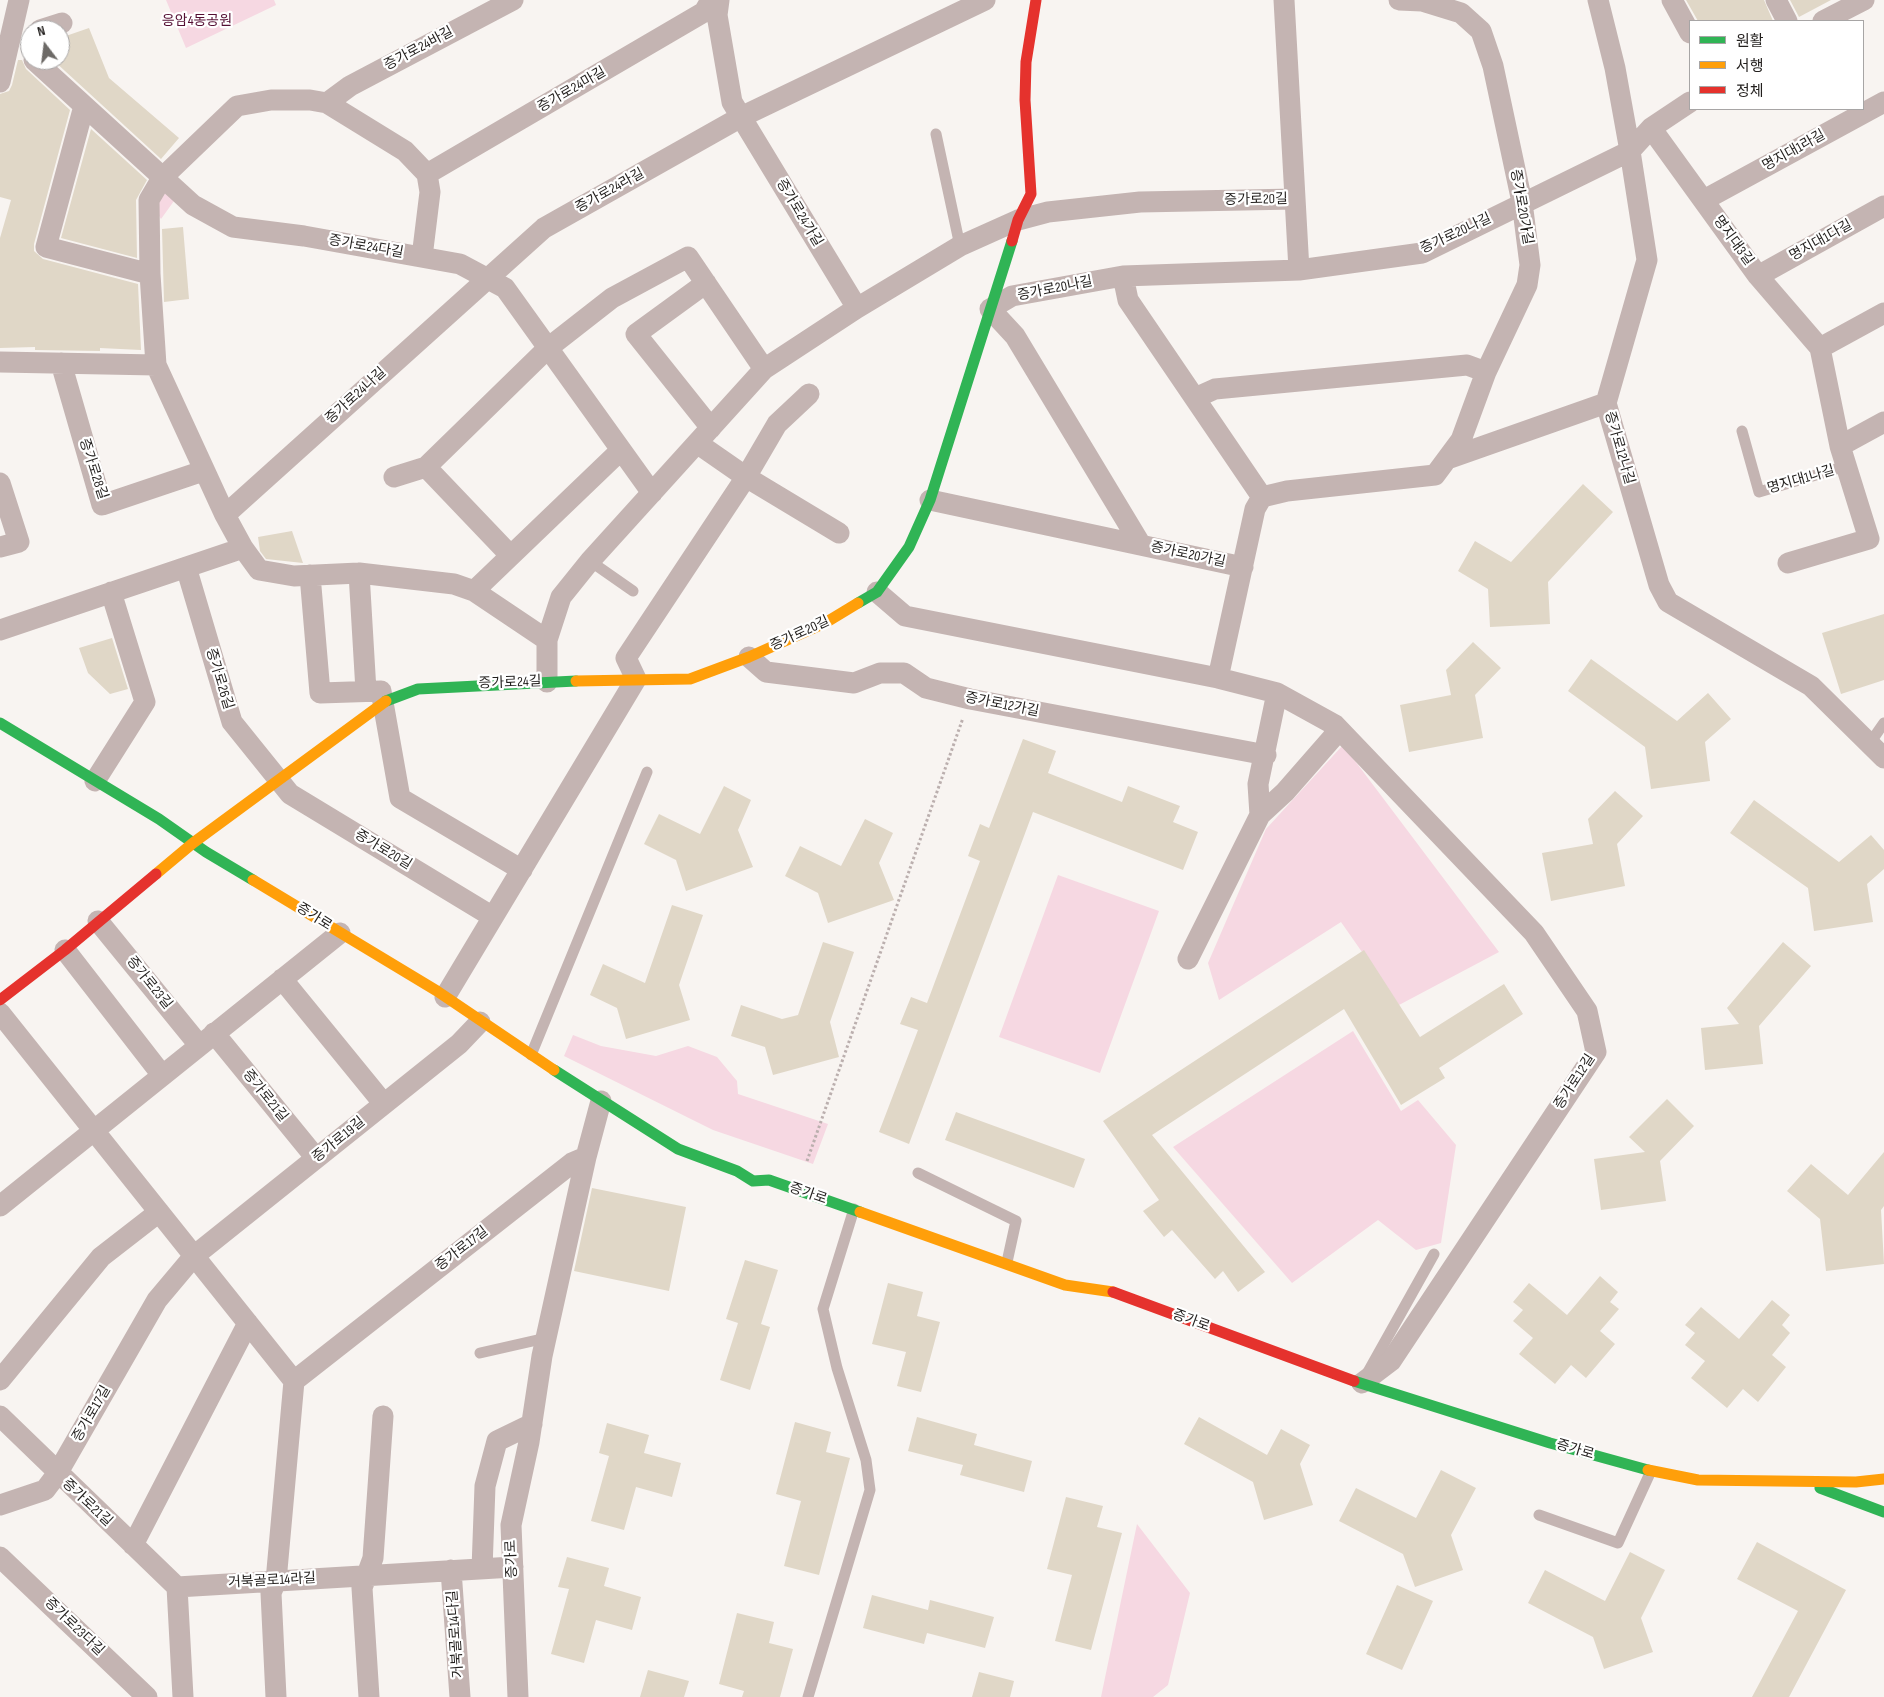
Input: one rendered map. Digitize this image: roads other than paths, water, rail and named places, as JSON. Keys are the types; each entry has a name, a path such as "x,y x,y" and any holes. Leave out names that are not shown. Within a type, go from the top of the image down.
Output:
{"main road":[{"name":"증가로20길","path":"636,679 690,680 749,657 825,623 877,592 909,547 930,500 1018,220 1031,194 1024,100 1026,62 1036,0"},
{"name":"증가로24길","path":"193,843 276,780 374,697 418,689 636,679"},
{"name":"증가로","path":"1,725 445,997 601,1101 678,1149 737,1171 753,1181 769,1180 1007,1262 1065,1285 1108,1290 1362,1383 1550,1443 1651,1471 1698,1480 1856,1482 1884,1479"},
{"path":"0,1000 65,950 193,843"},
{"path":"1802,1482 1884,1512"}],"street":[{"path":"0,82 13,36 19,0"},
{"name":"증가로24바길","path":"327,103 350,86 513,0"},
{"name":"증가로24마길","path":"428,174 704,12 711,0"},
{"path":"719,0 717,15 732,102 742,117"},
{"name":"증가로24라길","path":"488,277 544,228 742,117 985,0"},
{"name":"증가로20길","path":"1018,220 1048,212 1140,202 1295,199 1284,0"},
{"name":"증가로20가길","path":"930,500 1243,567 1255,508 1262,497 1287,491 1435,475 1461,440 1486,372 1527,285 1530,265 1522,202 1493,66 1481,32 1466,6 1399,0"},
{"name":"증가로12나길","path":"1598,0 1615,68 1647,260 1606,403 1659,585 1668,602 1811,686 1877,750"},
{"path":"1672,0 1689,31"},
{"path":"1776,0 1787,20"},
{"path":"1826,20 1864,0"},
{"path":"45,70 162,178"},
{"path":"422,257 430,192 428,174 405,151 327,103 310,100 272,100 237,106 162,178 149,200 150,274 156,365 225,516 243,548 259,570 294,576 359,573 454,584 474,591 547,640"},
{"name":"명지대1라길","path":"1704,200 1884,102"},
{"path":"1630,151 1651,128 1689,103"},
{"path":"84,106 46,247 150,274"},
{"name":"증가로24가길","path":"742,117 857,308"},
{"name":"명지대3길","path":"1651,128 1758,276 1820,348"},
{"name":"증가로20나길","path":"990,309 1012,296 1123,276 1299,270 1422,253 1522,202 1630,151"},
{"name":"증가로24다길","path":"162,178 194,204 233,226 304,236 460,264 506,288 652,493"},
{"path":"1295,199 1299,270"},
{"name":"명지대1다길","path":"1758,276 1884,206"},
{"path":"547,682 547,640 561,597 590,561 764,369 857,308 960,246 1018,220"},
{"path":"394,477 426,467 548,348 612,298 688,257 764,369"},
{"path":"1123,276 1128,300 1262,497"},
{"name":"증가로24나길","path":"225,516 488,277"},
{"path":"706,283 636,334 704,436 746,477 838,533"},
{"path":"990,309 1015,336 1141,545"},
{"path":"1820,348 1884,313"},
{"name":"명지대1나길","path":"1788,563 1869,539 1840,446 1820,348"},
{"path":"0,362 156,365"},
{"name":"증가로28길","path":"60,363 102,505 203,471"},
{"path":"1195,398 1215,389 1467,365 1486,372"},
{"path":"445,997 636,679 626,658 746,477 777,424 809,394"},
{"name":"증가로20가길","path":"1447,458 1606,403"},
{"name":"명지대1나길","path":"1840,446 1884,422"},
{"path":"474,591 621,450"},
{"path":"426,467 510,555"},
{"path":"0,483 19,542 0,547"},
{"path":"0,630 243,548"},
{"name":"증가로26길","path":"186,567 232,722 276,780"},
{"path":"1218,678 1243,567"},
{"path":"359,573 374,697 400,798 522,870"},
{"path":"310,575 320,693 374,697"},
{"path":"95,781 145,702 111,592"},
{"path":"877,592 906,616 1218,678 1277,693 1335,725 1334,736 1285,792 1260,816 1188,959"},
{"name":"증가로12가길","path":"749,657 766,672 854,683 880,673 904,673 926,688 970,699 1266,755"},
{"path":"1260,816 1258,784 1266,755 1277,693"},
{"name":"증가로12길","path":"1335,725 1534,933 1587,1011 1596,1052 1391,1360 1362,1383"},
{"name":"증가로20길","path":"276,780 290,794 493,917"},
{"name":"증가로23길","path":"98,921 207,1039"},
{"path":"0,1206 93,1129 340,933"},
{"path":"65,950 162,1075"},
{"path":"282,979 384,1104"},
{"path":"0,1013 294,1381 276,1580 270,1593 276,1697"},
{"name":"증가로19길","path":"194,1256 459,1044 480,1022"},
{"name":"증가로21길","path":"207,1039 316,1158"},
{"path":"586,1157 601,1101"},
{"name":"증가로","path":"518,1697 511,1525 532,1424 546,1338 586,1157"},
{"name":"증가로17길","path":"294,1381 572,1163 586,1157"},
{"path":"0,1380 101,1256 159,1212"},
{"name":"증가로17길","path":"57,1474 157,1300 194,1256"},
{"path":"132,1545 248,1323"},
{"name":"증가로21길","path":"0,1416 57,1474 176,1587"},
{"path":"369,1697 362,1588 373,1558 383,1416"},
{"path":"482,1569 485,1486 497,1441 532,1424"},
{"path":"0,1506 45,1490 57,1474"},
{"name":"증가로23다길","path":"0,1557 147,1697"},
{"name":"거북골로14라길","path":"176,1587 512,1567"},
{"name":"거북골로14다길","path":"451,1570 460,1697"},
{"path":"176,1587 184,1697"}],"lane":[{"path":"936,134 960,246"},
{"name":"명지대1나길","path":"1742,430 1759,492 1846,466"},
{"path":"590,561 633,590"},
{"path":"1877,750 1884,723"},
{"path":"531,1055 647,772"},
{"path":"918,1173 1016,1221 1007,1262"},
{"path":"808,1697 870,1490 866,1460 837,1368 823,1309 854,1209"},
{"path":"1362,1383 1434,1254"},
{"path":"480,1353 546,1338"},
{"path":"1539,1515 1618,1543 1651,1471"}],"park label":[{"name":"응암4동공원","path":"197,21"}]}
